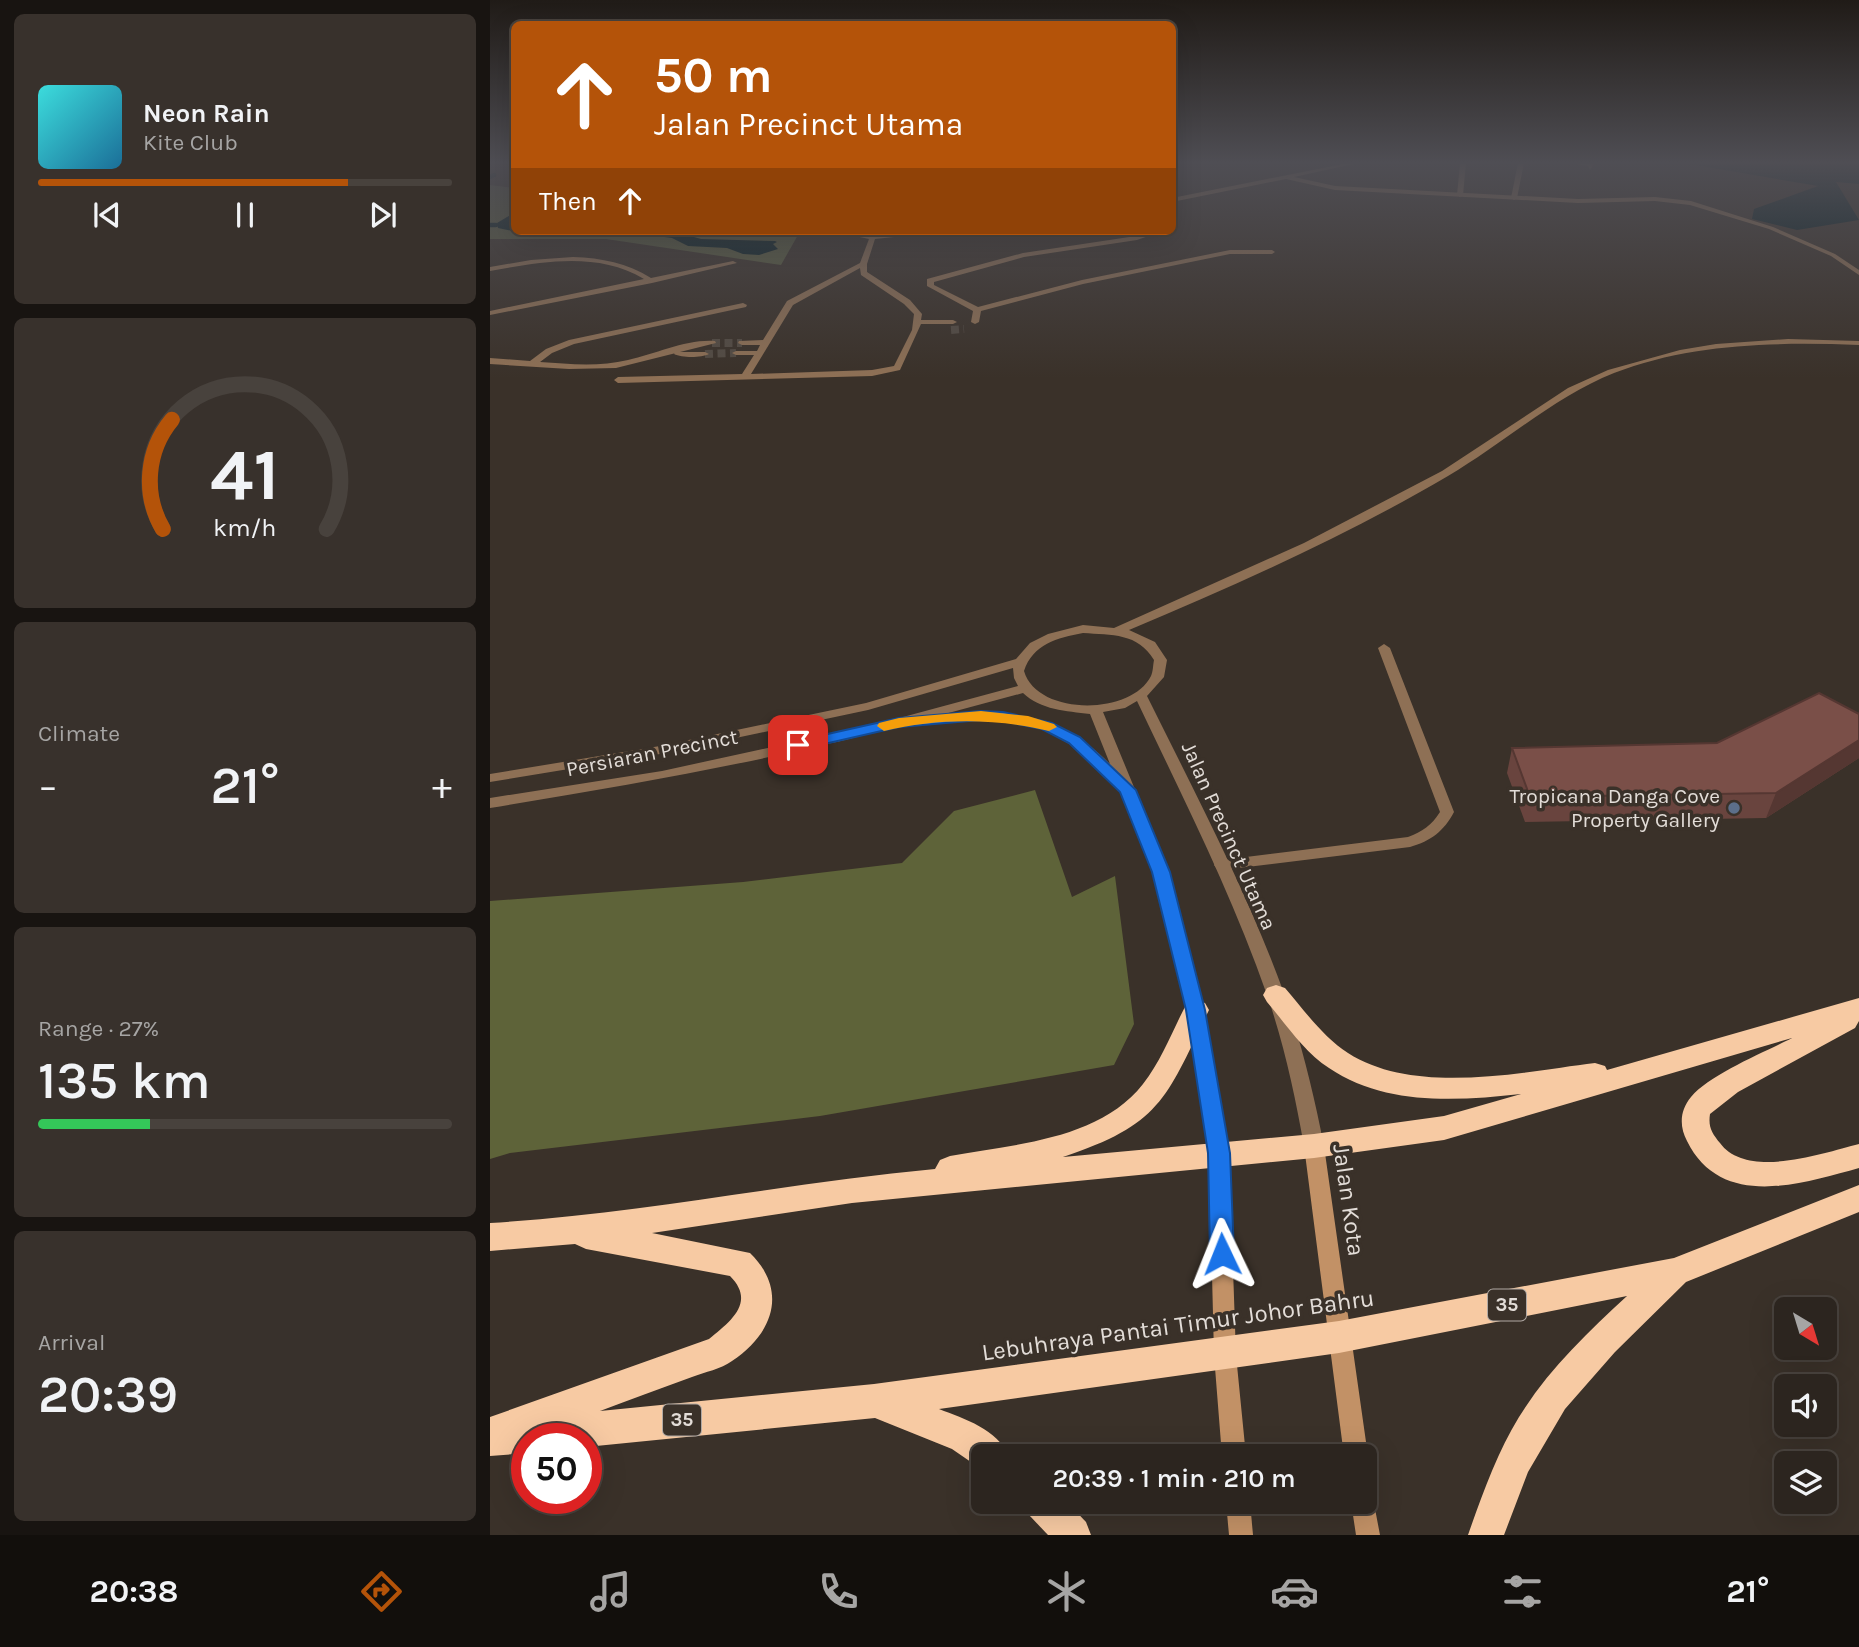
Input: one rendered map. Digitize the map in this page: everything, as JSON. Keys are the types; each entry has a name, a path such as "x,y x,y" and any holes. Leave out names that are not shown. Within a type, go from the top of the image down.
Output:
{"highway":[{"path":"1276,996 1322,1047 1340,1062 1379,1081 1425,1089 1457,1088 1646,1070"},
{"path":"490,1237 566,1232 852,1191 1219,1153 1314,1146 1444,1128 1859,1007"},
{"path":"852,1191 1071,1143 1096,1135 1136,1109 1152,1092 1196,1010"},
{"path":"1859,1014 1724,1087 1698,1109 1695,1120 1703,1145 1714,1157 1729,1168 1746,1174 1765,1176 1859,1156"},
{"name":"Lebuhraya Pantai Timur Johor Bahru","path":"490,1439 874,1401 1339,1338 1675,1272 1859,1198"},
{"path":"490,1433 719,1351 739,1336 752,1319 759,1289 751,1272 739,1263 566,1232"},
{"path":"1486,1535 1504,1481 1539,1417 1593,1350 1675,1272"},
{"path":"874,1401 964,1436 975,1444"},
{"path":"1053,1514 1073,1535"}],"main road":[{"name":"Jalan Kota","path":"1314,1146 1354,1444"},
{"path":"1219,1153 1225,1355 1233,1444"},
{"path":"1239,1514 1241,1535"},
{"path":"1365,1514 1368,1535"}],"street":[{"path":"858,235 883,235"},
{"path":"1144,235 1023,255 930,281 930,286 977,310 1082,282 1230,252 1272,252"},
{"path":"1786,235 1833,255 1859,274"},
{"path":"618,380 872,373 892,370 901,365 917,326 918,314 914,308 867,276 863,264 873,237"},
{"path":"490,269 547,260 589,260 634,268 652,281"},
{"path":"490,313 733,263"},
{"path":"745,376 790,303 863,264"},
{"path":"533,363 549,351 572,342 743,305"},
{"path":"970,324 977,310"},
{"path":"917,326 952,326"},
{"path":"742,343 764,342"},
{"path":"1118,631 1231,582 1372,514 1458,467 1579,386 1612,372 1646,361 1724,347 1812,342 1859,343"},
{"path":"490,361 615,365 687,345 712,343"},
{"path":"736,353 758,353"},
{"path":"659,354 705,354"},
{"path":"1083,629 1118,631 1146,642 1161,658 1163,668 1159,678 1141,696 1128,702 1095,709 1061,707 1046,702 1025,688 1018,671 1020,662 1036,644 1050,637 1083,629"},
{"path":"1222,865 1410,842 1436,830 1447,812 1384,648"},
{"name":"Persiaran Precinct","path":"490,778 660,750 869,706 1020,662"},
{"name":"Persiaran Precinct","path":"490,803 662,775 899,722 1025,688"},
{"name":"Jalan Precinct Utama","path":"1141,696 1222,865 1276,996"},
{"path":"1095,709 1161,872 1196,1010 1219,1153"},
{"path":"899,722 981,716 1028,720 1047,726 1086,748 1128,790"},
{"name":"Jalan Kota","path":"1276,996 1302,1082 1314,1146"}],"green space":[{"path":"490,235 798,235 781,265 606,239 490,239"},
{"path":"1035,790 1072,897 1115,876 1134,1024 1114,1065 820,1116 510,1153 490,1159 490,901 743,882 902,863 954,811"}],"water":[{"path":"608,235 687,235 701,239 775,241 777,242 773,244 778,249 759,255 743,254 727,248 688,246 672,238"}],"building":[{"path":"1819,693 1859,714 1859,740 1776,793 1530,797 1512,748 1717,743"}],"tunnel":[{"path":"951,330 964,329"},
{"path":"712,343 742,343"},
{"path":"705,354 736,353"}],"slow traffic":[{"path":"884,726 899,722 981,716 1028,720 1049,727"}],"place":[{"name":"Tropicana Danga Cove Property Gallery","path":"1734,808"}],"route":[{"path":"798,745 899,722 981,716 1028,720 1075,740 1128,790 1161,872 1196,1010 1219,1153 1222,1254"}]}
